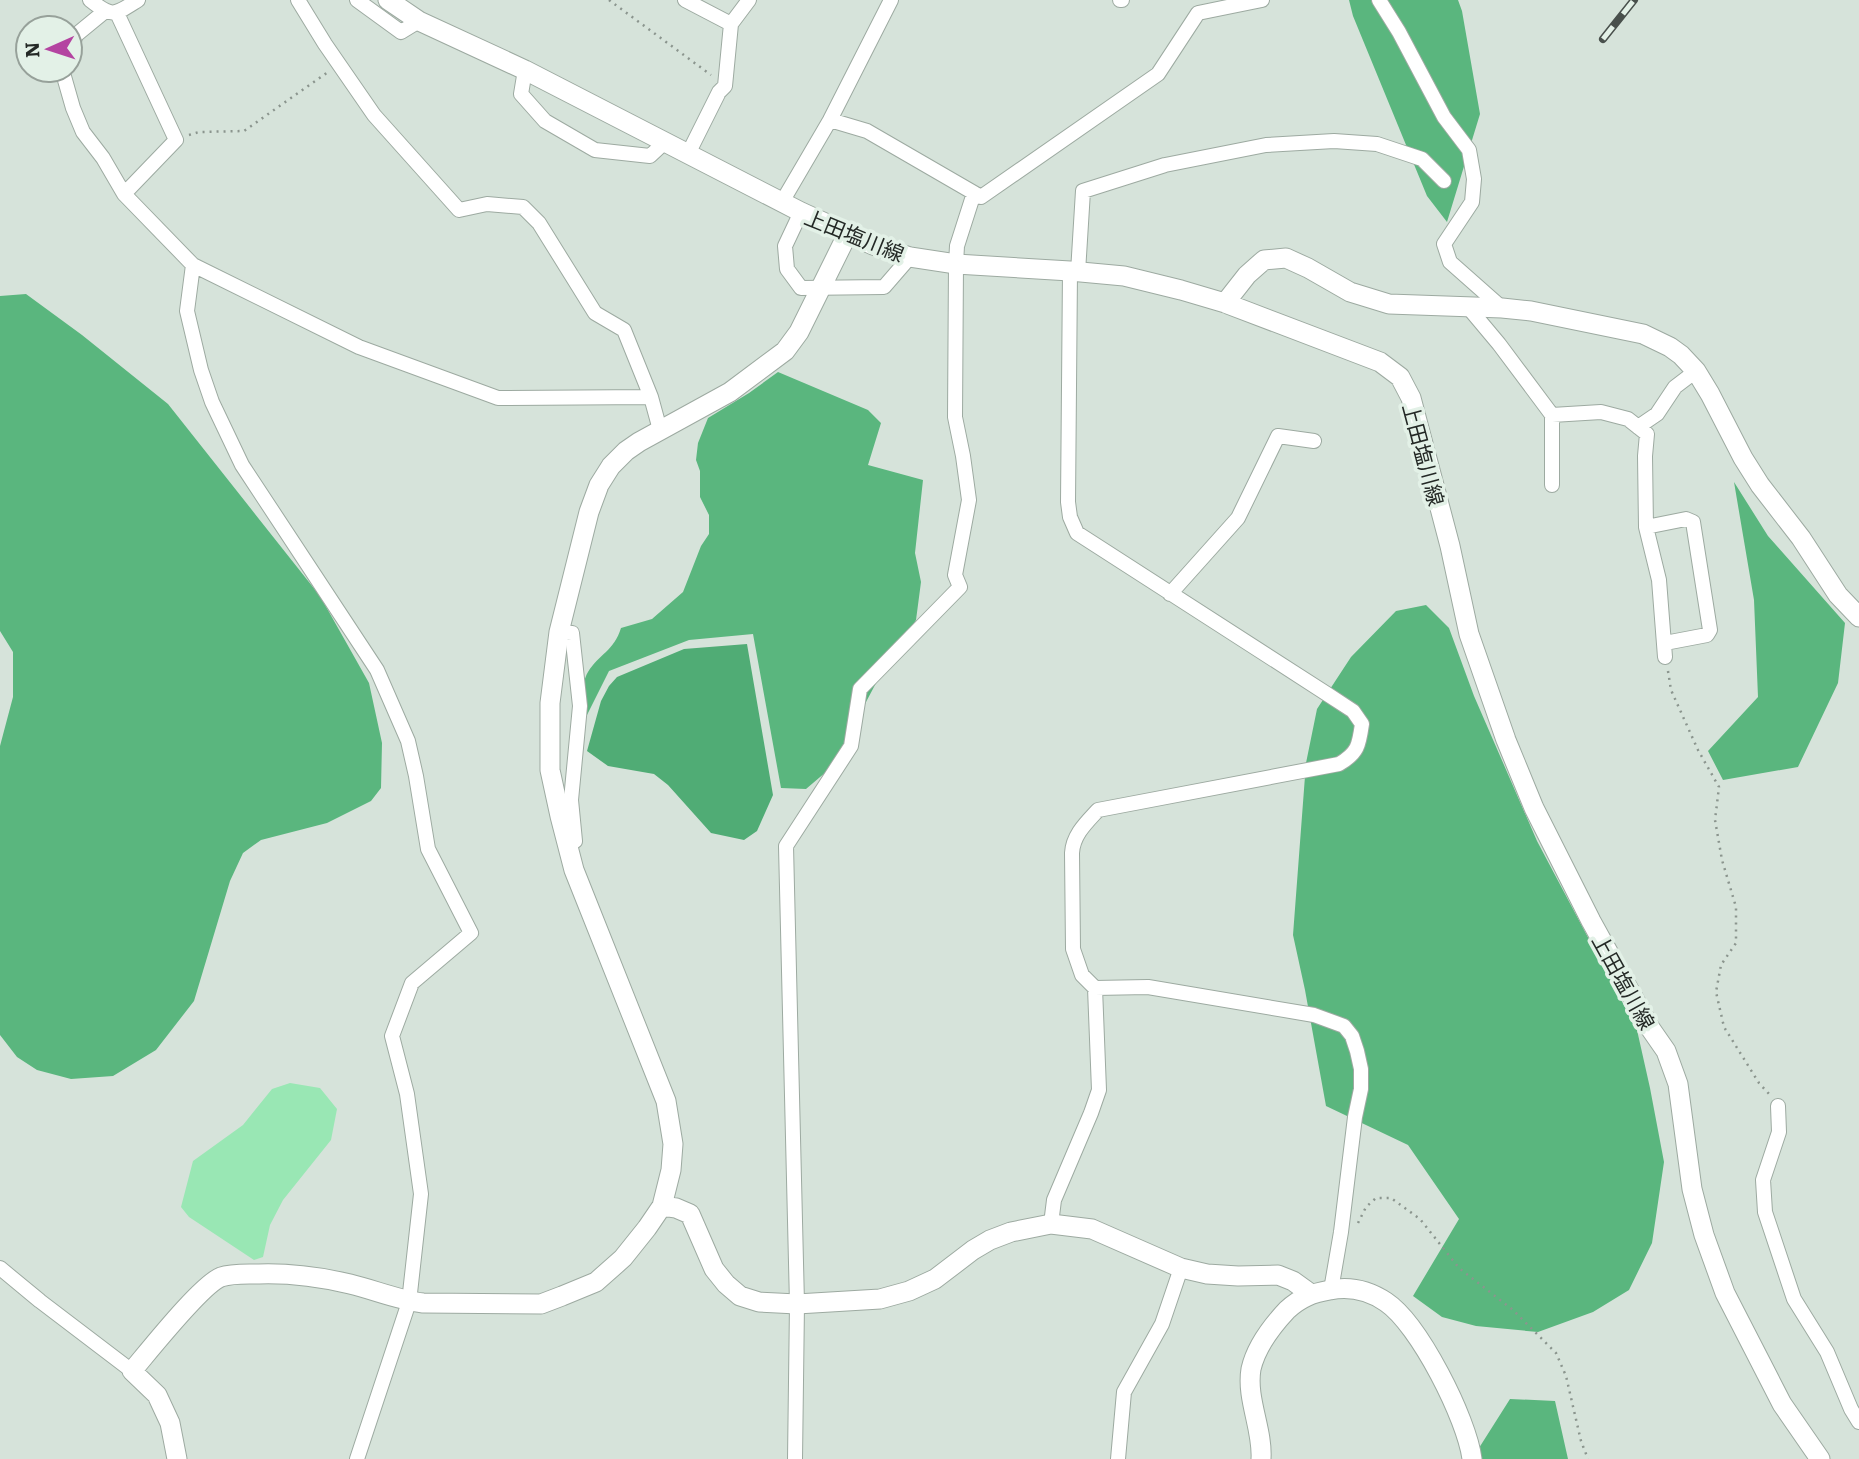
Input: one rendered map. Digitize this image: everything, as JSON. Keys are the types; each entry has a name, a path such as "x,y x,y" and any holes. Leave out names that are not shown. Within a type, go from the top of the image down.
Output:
{"street":[{"path":"90,0 111,12 176,140 124,194"},
{"path":"84,30 111,12 138,0"},
{"path":"298,0 324,44 374,115 458,210 487,204 523,207 540,223 594,313 624,330 651,397 660,430"},
{"path":"357,0 401,32 419,21"},
{"name":"上田塩川線","path":"388,0 419,21 525,70 801,212 873,245 910,257 956,264 1124,276 1181,290 1225,303 1380,362 1400,377 1412,398 1450,546 1469,634 1506,740 1534,808 1591,921 1670,1060 1678,1084 1692,1189 1704,1235 1725,1293 1782,1404 1820,1459"},
{"path":"685,0 731,24"},
{"path":"688,154 719,92 725,86 731,24 749,0"},
{"path":"782,202 830,120 891,0"},
{"path":"830,120 867,131 981,198 1158,74 1198,13 1262,0"},
{"path":"1379,0 1444,117 1469,150 1474,179 1472,202 1444,244 1450,262 1502,308"},
{"path":"525,70 521,93 545,121 595,150 650,156 665,142"},
{"path":"66,84 83,132 103,158 124,194 193,265 359,347 498,398 651,397"},
{"path":"1051,1224 1054,1200 1099,1090 1095,988 1082,975 1073,949 1072,846 1078,832 1098,810 1339,764 1352,757 1359,744 1362,724 1353,711 1077,533 1070,517 1068,502 1067,443 1074,272 1083,191 1165,165 1266,145 1334,141 1377,144 1422,159 1444,181"},
{"path":"795,1459 797,1304 786,846 851,746 860,689 960,587 955,575 969,500 955,417 956,264 957,246 974,193"},
{"path":"801,212 785,246 787,269 801,288 884,287 910,257"},
{"path":"132,1371 203,1290 221,1277 287,1273 352,1284 423,1303 541,1304 596,1282 623,1258 662,1206 671,1170 673,1144 666,1101 574,870 550,770 550,703 559,632 589,512 599,485 611,466 626,451 730,392 785,351 799,332 848,233"},
{"path":"1225,303 1247,275 1264,260 1286,258 1350,292 1389,304 1531,311 1643,334 1670,346 1696,371 1760,485 1801,538 1838,595 1859,617"},
{"path":"193,265 187,311 201,370 212,402 242,466 377,670 408,741 428,849 471,933 412,983 392,1036 407,1094 421,1194 409,1301 357,1459"},
{"path":"1468,307 1552,415 1552,485"},
{"path":"1638,427 1657,414 1675,387 1696,371"},
{"path":"1552,415 1601,412 1628,419 1647,434 1646,527 1659,580 1665,650 1707,635 1710,629 1693,522 1686,519 1646,527"},
{"path":"1170,594 1238,517 1278,436 1314,442"},
{"path":"559,632 572,633 580,706 570,800 575,841 567,845"},
{"path":"1095,988 1148,987 1314,1015 1344,1026 1352,1036 1361,1069 1361,1089 1331,1290"},
{"path":"1778,1106 1779,1132 1763,1180 1765,1212 1794,1299 1827,1352 1859,1422"},
{"path":"662,1206 690,1214 714,1269 740,1296 759,1302 797,1304 880,1300 935,1279 990,1240 1011,1232 1051,1224 1092,1230 1181,1268 1217,1275 1278,1275 1293,1280 1311,1294"},
{"path":"0,1268 132,1371 157,1395 170,1423 177,1459"},
{"path":"1118,1459 1124,1392 1162,1324 1181,1268"},
{"path":"1261,1459 1262,1448 1252,1396 1251,1369 1258,1352 1268,1333 1296,1301 1311,1294 1345,1287 1364,1291 1387,1302 1407,1321 1442,1378 1458,1415 1472,1459"}],"path":[{"path":"609,0 725,86"},
{"path":"176,140 199,132 244,131 339,65"},
{"path":"1665,650 1671,690 1698,750 1719,787 1715,820 1722,860 1736,907 1736,943 1721,965 1716,992 1724,1027 1759,1083 1778,1106"},
{"path":"1341,1232 1356,1228 1366,1207 1376,1198 1391,1198 1420,1219 1459,1268 1513,1310 1556,1353 1566,1376 1581,1441 1588,1459"}],"shaded area":[{"path":"1349,0 1458,0 1480,114 1447,222 1427,196 1353,16"},
{"path":"26,294 168,404 320,596 369,683 382,743 381,788 371,801 327,823 261,840 243,853 230,881 194,1001 156,1050 113,1076 71,1079 37,1070 17,1057 0,1035 0,746 13,697 13,652 0,631 0,296"},
{"path":"778,372 868,410 881,423 868,465 923,480 915,553 921,582 916,620 884,668 840,760 806,789 781,788 753,634 689,640 609,671 584,721 583,689 592,666 614,642 621,628 652,619 683,592 701,546 709,534 709,515 700,497 700,471 696,460 698,443 708,418"},
{"path":"1734,482 1768,536 1845,623 1838,683 1798,767 1723,780 1708,751 1758,697 1754,600"},
{"path":"1426,605 1449,628 1474,696 1537,841 1637,1030 1664,1162 1652,1243 1629,1290 1593,1312 1538,1332 1476,1326 1442,1317 1413,1296 1459,1219 1408,1145 1326,1106 1293,935 1306,763 1317,709 1351,657 1396,611"},
{"path":"747,644 773,795 757,831 744,840 711,833 668,785 654,774 608,766 587,751 601,701 617,677 684,649"},
{"path":"290,1083 320,1088 337,1109 331,1140 283,1200 270,1225 263,1257 254,1260 189,1217 181,1207 193,1161 243,1125 272,1089"},
{"path":"1510,1399 1555,1401 1568,1459 1472,1459"}],"railway":[{"path":"1603,39 1634,0"}]}
